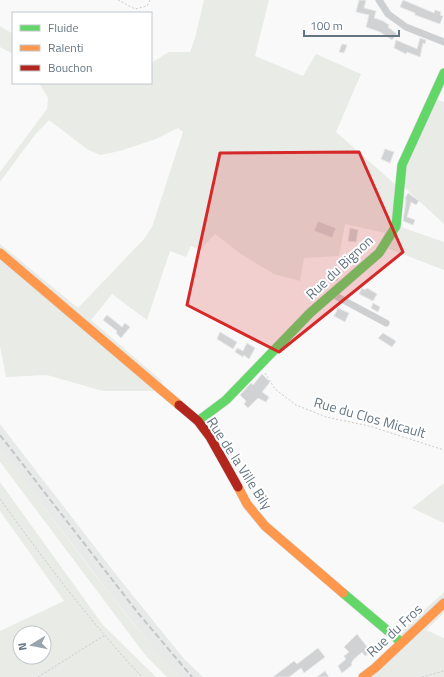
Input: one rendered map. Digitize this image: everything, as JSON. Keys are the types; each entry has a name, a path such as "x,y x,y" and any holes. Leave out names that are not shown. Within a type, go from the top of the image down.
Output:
{"street":[{"path":"379,0 388,14 406,27 444,42"},
{"name":"Rue du Bignon","path":"198,421 226,400 310,313 379,252 396,226 402,165 444,73"},
{"name":"Rue de la Ville Bily","path":"0,253 198,421 210,437 248,504 265,526 401,642"},
{"path":"332,294 386,323"},
{"name":"Rue du Fros","path":"363,677 444,602"}],"path":[{"path":"118,0 135,9 147,6 150,0"},
{"name":"Rue du Clos Micault","path":"260,365 275,389 296,404 326,417 369,426 444,450"},
{"path":"0,499 34,546 118,652 142,677"},
{"path":"38,677 105,635"},
{"path":"422,677 444,671"}],"highlighted area":[{"path":"359,152 403,252 279,352 187,305 220,153"}],"shaded area":[{"path":"204,0 269,0 255,56 303,76 316,54 361,74 336,132 397,186 401,227 444,242 444,270 379,245 385,233 345,224 339,256 304,258 300,281 274,274 241,254 215,234 200,250 191,246 186,257 170,251 147,320 112,294 91,320 163,382 156,391 103,391 47,375 6,377 0,346 0,244 78,308 144,239 152,227 183,132 178,128 156,139 120,151 100,155 87,149 49,120 34,136 0,182 0,172 47,109 48,98 40,84 152,84 152,62 169,52 190,52"},
{"path":"0,26 12,33 12,53 0,47"},
{"path":"436,99 444,102 444,224 404,187 407,163"},
{"path":"0,424 114,572 184,659 203,677 180,677 161,657 110,594 0,449"},
{"path":"0,449 132,622 180,677 167,677 146,656 0,462"},
{"path":"0,482 103,625 156,677 0,677 0,631 12,625 12,665 52,665 52,625 13,625 64,601 0,511"},
{"path":"444,483 444,523 412,508"},
{"path":"444,592 444,613 426,630 444,638 444,677 369,677 410,641 399,633"}],"building":[{"path":"359,0 366,0 364,8 376,11 374,18 389,25 388,27 397,34 392,40 380,32 366,27 369,15 356,12"},
{"path":"403,0 434,13 435,10 441,12 440,15 443,16 440,24 415,15 415,13 400,7"},
{"path":"420,38 426,40 425,44 423,43 420,57 407,52 406,54 394,48 396,40 417,49"},
{"path":"342,44 347,45 344,53 339,52"},
{"path":"385,149 394,152 390,163 381,159"},
{"path":"408,193 419,201 416,205 411,202 407,217 415,220 413,225 403,221 406,201 405,198"},
{"path":"318,221 336,228 332,238 314,231"},
{"path":"350,228 358,230 356,242 348,241"},
{"path":"332,269 338,270 338,280 336,281 331,281"},
{"path":"362,288 365,290 367,288 377,294 373,301 359,294"},
{"path":"373,303 380,307 378,312 371,308"},
{"path":"338,308 349,313 345,322 334,316"},
{"path":"107,315 122,327 125,323 130,327 121,338 116,333 117,331 103,320"},
{"path":"220,332 237,342 233,349 217,339"},
{"path":"383,333 396,341 392,347 378,338"},
{"path":"247,343 255,348 249,359 244,355 243,357 235,352 237,348 243,351"},
{"path":"262,374 270,382 262,392 269,397 266,402 258,398 248,408 244,404 246,401 240,395 251,383 253,385"},
{"path":"357,634 371,652 365,656 362,652 353,660 351,663 352,665 342,673 338,666 346,659 344,656 349,652 344,647"},
{"path":"318,648 325,657 304,673 301,668 289,677 273,677 294,661 297,664"},
{"path":"325,671 329,677 317,677"}],"railway":[{"path":"0,435 138,613 192,677"}],"traffic: fast":[{"path":"198,421 226,400 310,313 379,253 396,226 402,165 444,73"},
{"path":"343,593 401,642"}],"traffic: slow":[{"path":"0,253 179,405"},
{"path":"238,487 247,504 265,526 343,593"},
{"path":"363,677 375,668 444,603"}],"traffic: jam":[{"path":"179,405 198,421 210,437 238,487"}]}
